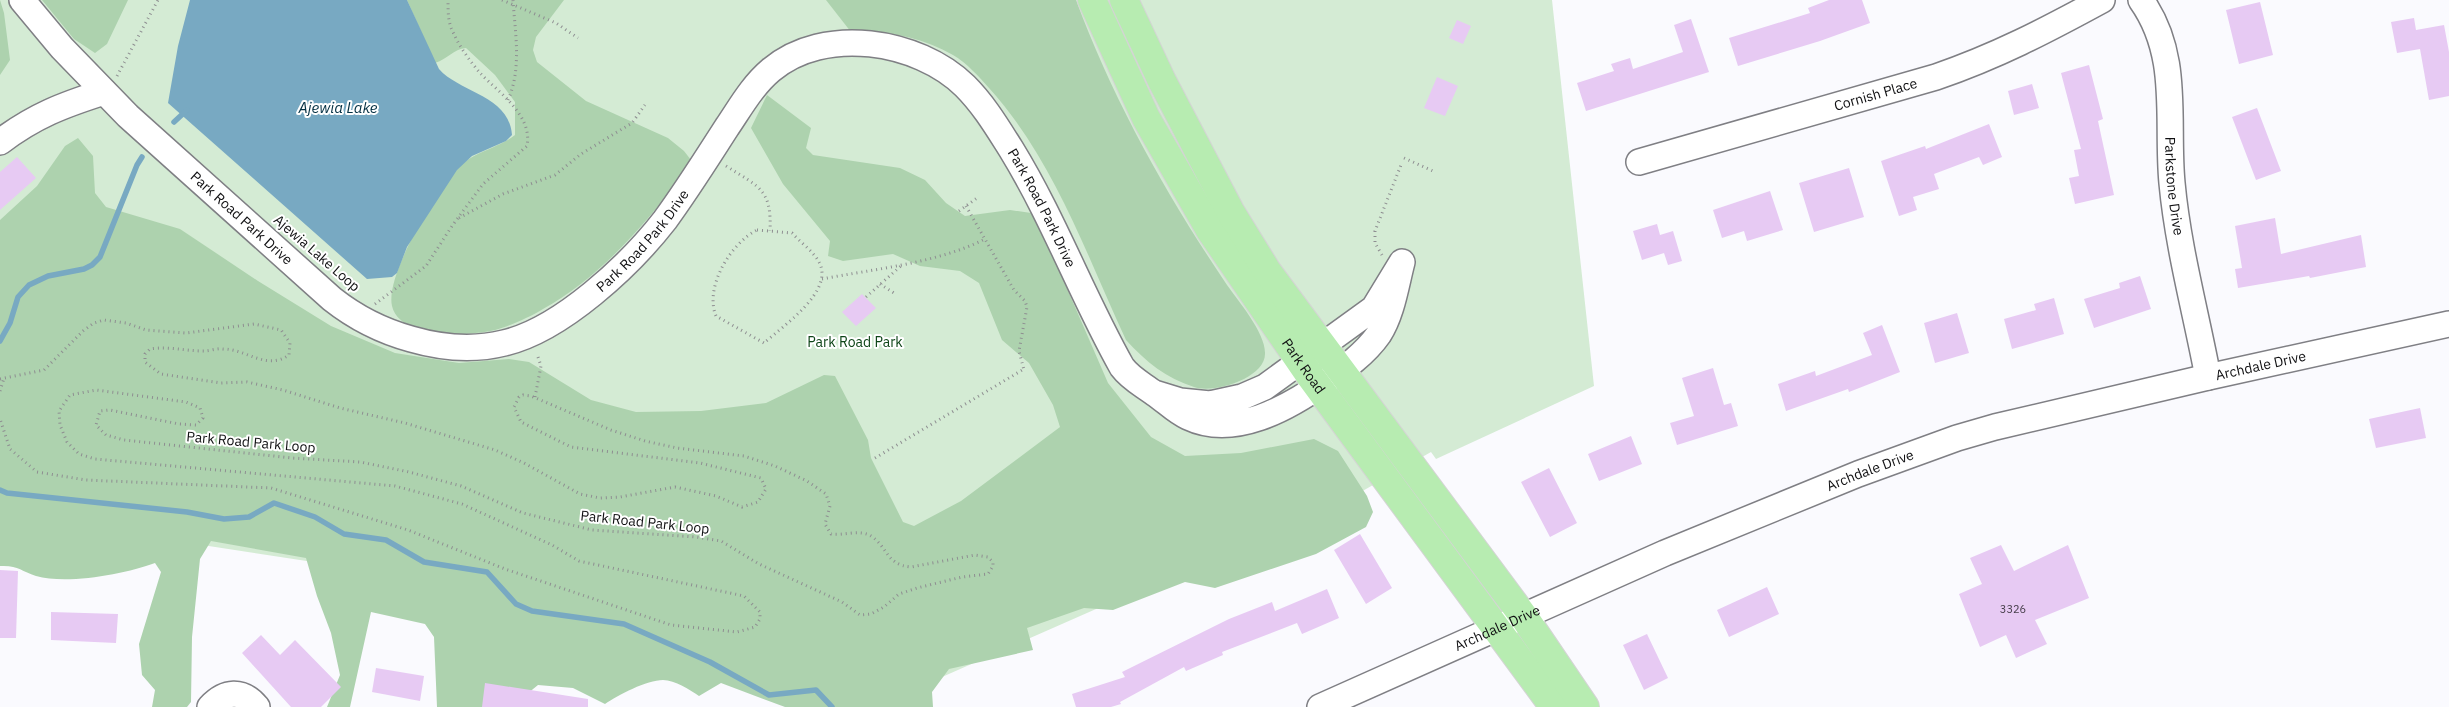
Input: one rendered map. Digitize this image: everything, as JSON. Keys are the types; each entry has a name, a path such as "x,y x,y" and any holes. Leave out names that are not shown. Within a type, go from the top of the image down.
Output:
{"main road":[{"name":"Park Road","path":"1092,0 1146,118 1210,230 1318,387 1554,707"},
{"name":"Park Road","path":"1124,0 1162,81 1230,210 1267,271 1524,617 1585,707"}],"street":[{"name":"Park Road Park Drive","path":"22,0 55,40 110,87 332,299 369,323 414,340 454,348 502,344 531,334 587,298 646,242 665,219 742,105 770,70 790,58 830,45 888,46 912,53 938,66 963,84 982,104 1041,201 1122,367 1136,381 1188,417 1207,423 1224,424 1270,414 1318,387 1341,371 1363,353 1384,326 1402,262 1374,308 1256,392 1219,403 1180,401 1154,393"},
{"name":"Cornish Place","path":"1639,162 1936,77 1978,63 2010,49 2102,0"},
{"name":"Parkstone Drive","path":"2142,0 2159,34 2170,82 2172,183 2178,226 2208,377"},
{"path":"0,142 40,115 63,104 110,87"},
{"name":"Archdale Drive","path":"1320,707 1665,553 1858,474 1958,438 1996,427 2208,377 2449,324"},
{"path":"210,707 226,694 237,693 250,699 257,707"}],"path":[{"path":"110,87 158,0"},
{"path":"371,308 426,266 457,220 490,177 526,149 528,140 525,130 508,100 479,71 458,42 450,26 448,0"},
{"path":"502,0 513,2 556,23 578,38"},
{"path":"508,100 515,82 516,61 513,2"},
{"path":"457,220 503,194 555,175 581,154 632,123 645,105"},
{"path":"1404,158 1433,171"},
{"path":"1384,260 1374,238 1401,165"},
{"path":"741,176 758,188 769,202 771,209 770,231"},
{"path":"959,210 977,198"},
{"path":"875,458 1024,369 1019,351 1027,307 1025,301 1014,290 966,206"},
{"path":"754,232 792,233 819,261 822,279 817,292 808,303 764,344 716,316 712,295 723,264 754,232"},
{"path":"822,279 902,264 970,247 985,239"},
{"path":"866,297 902,264"},
{"path":"880,284 894,293"},
{"name":"Park Road Park Loop","path":"0,419 10,449 37,472 86,480 270,488 408,530 505,569 670,625 737,632 755,627 760,619 760,612 744,596 579,561 552,544 462,504 394,486 95,459 79,454 67,442 60,425 59,411 70,395 96,390 186,402 200,408 203,418 196,425 179,424 110,410 100,411 96,426 106,434 124,440 292,458 360,462 409,472 461,486 523,513 592,530 696,537 721,541 758,564 842,602 860,615 871,614 884,607 899,594 962,577 988,574 993,566 993,562 988,557 975,555 911,567 895,564 871,536 864,534 831,534 825,524 830,506 826,494 807,481 775,466 744,456 677,448 645,440 611,430 535,397 523,395 516,402 514,408 521,422 571,447 700,462 761,478 766,489 758,502 742,507 716,496 675,487 600,498 580,494 524,463 495,450 406,423 340,408 283,390 247,382 220,382 161,374 145,362 145,354 150,349 166,347 206,351 222,348 238,351 265,362 275,362 289,355 290,343 281,330 254,324 186,333 146,330 126,323 104,320 94,323 83,331 44,370 2,379"},
{"path":"531,334 541,366 535,397"},
{"path":"0,391 2,379"}],"green space":[{"name":"Park Road Park","path":"0,0 1552,0 1594,386 1436,459 1431,452 1359,493 874,707 392,574 0,514"},
{"path":"0,0 4,13 10,60 0,75"},
{"path":"42,0 128,0 107,44 95,53 74,39"},
{"path":"407,0 564,0 536,37 533,50 537,62 586,101 668,138 684,151 691,160 689,168 657,208 605,264 586,280 543,309 520,321 495,330 454,334 422,330 408,325 398,317 392,306 392,292 396,275 404,255 425,214 448,180 457,169 471,158 515,135 515,102 495,75 466,48 458,50 435,63"},
{"path":"826,0 1076,0 1107,74 1143,147 1183,217 1256,327 1264,346 1263,363 1248,377 1237,382 1203,389 1174,379 1149,362 1126,340 1082,241 1050,177 1012,116 989,88 958,58 917,39 878,32 851,32"},
{"path":"767,95 811,128 806,148 813,155 900,168 925,180 946,203 965,216 1010,210 1031,213 1059,270 1108,383 1151,437 1185,456 1241,453 1314,439 1338,451 1367,496 1373,512 1366,527 1316,554 1215,588 1185,582 1113,610 1084,608 1027,628 1033,650 949,669 932,692 933,707 785,707 721,683 699,696 677,683 663,680 641,685 605,704 573,688 538,685 511,707 437,707 434,637 425,624 371,612 350,707 327,707 340,675 331,633 317,596 306,558 211,541 200,559 192,637 191,702 187,707 152,707 155,690 142,675 139,644 161,572 155,563 128,571 79,579 36,576 15,567 0,566 0,220 37,186 65,146 78,138 93,156 95,193 106,207 180,229 258,281 331,326 395,353 459,363 509,359 529,362 591,400 636,412 701,411 766,403 824,375 835,376 868,440 871,458 903,522 914,526 961,501 1060,427 1053,405 1029,363 1002,340 979,283 960,271 920,266 893,254 843,261 828,256 830,241 783,184 751,128"}],"water":[{"name":"Ajewia Lake","path":"190,0 407,0 439,69 459,84 493,103 502,111 509,122 512,135 506,141 472,156 457,170 407,247 397,273 392,277 367,279 168,103 178,46"}],"building":[{"path":"1829,0 1862,0 1870,23 1820,41 1738,66 1729,38 1810,13 1808,8"},
{"path":"2260,2 2273,55 2239,64 2226,10"},
{"path":"2414,18 2416,30 2444,25 2449,52 2449,96 2429,100 2420,49 2397,53 2391,22"},
{"path":"1691,19 1709,72 1586,111 1577,83 1614,71 1611,64 1630,58 1633,69 1683,52 1674,25"},
{"path":"1457,20 1471,26 1463,44 1449,38"},
{"path":"2089,65 2103,119 2098,121 2114,195 2075,204 2069,178 2079,176 2074,150 2081,149 2061,73"},
{"path":"1437,77 1458,86 1445,116 1424,108"},
{"path":"2032,84 2039,108 2014,115 2008,91"},
{"path":"2257,108 2281,171 2256,180 2232,117"},
{"path":"1989,124 2002,157 1983,165 1979,157 1934,174 1939,189 1913,197 1917,210 1899,216 1881,161 1925,146 1926,149"},
{"path":"17,157 36,178 0,210 0,172"},
{"path":"1849,168 1864,217 1814,232 1799,183"},
{"path":"1770,191 1783,230 1747,241 1744,231 1722,238 1713,210"},
{"path":"2275,218 2281,254 2361,235 2366,267 2310,278 2309,276 2238,288 2235,269 2242,268 2235,226"},
{"path":"1657,224 1660,235 1673,231 1682,261 1668,265 1664,253 1642,260 1633,231"},
{"path":"2140,276 2151,309 2094,328 2084,299 2120,288 2119,283"},
{"path":"862,294 876,308 856,326 842,312"},
{"path":"2054,298 2064,334 2012,349 2004,319 2036,310 2034,304"},
{"path":"1957,313 1969,353 1935,363 1924,323"},
{"path":"1882,325 1900,372 1849,392 1848,389 1786,411 1778,384 1815,371 1816,376 1872,355 1863,333"},
{"path":"1713,368 1724,405 1731,403 1738,426 1677,445 1670,423 1694,416 1682,378"},
{"path":"2420,408 2426,438 2376,448 2369,419"},
{"path":"1631,436 1642,464 1599,481 1588,454"},
{"path":"1549,468 1577,523 1550,537 1521,482"},
{"path":"1360,534 1392,588 1366,604 1334,550"},
{"path":"2001,545 2014,571 2068,545 2089,598 2035,620 2047,644 2016,658 2006,635 1980,647 1959,594 1982,584 1970,558"},
{"path":"0,570 18,571 16,638 0,638"},
{"path":"1767,587 1779,614 1729,637 1717,610"},
{"path":"1327,589 1339,618 1302,634 1297,623 1222,652 1223,655 1186,671 1184,667 1120,702 1121,704 1111,707 1076,707 1072,694 1125,677 1122,672 1229,619 1272,602 1275,611"},
{"path":"51,612 118,614 116,643 51,640"},
{"path":"1647,634 1668,678 1644,690 1623,645"},
{"path":"261,635 280,655 295,640 341,687 321,707 291,707 242,653"},
{"path":"376,668 424,676 420,701 372,692"},
{"path":"485,683 588,699 588,707 482,707"}],"waterway":[{"path":"174,122 187,110"},
{"path":"0,341 10,323 18,297 29,285 48,276 84,269 92,265 100,257 137,165 142,157"},
{"path":"0,490 7,493 187,512 224,519 249,517 274,503 315,517 344,534 386,540 424,562 487,572 516,604 532,611 624,624 710,662 769,695 816,690 832,707"}]}
